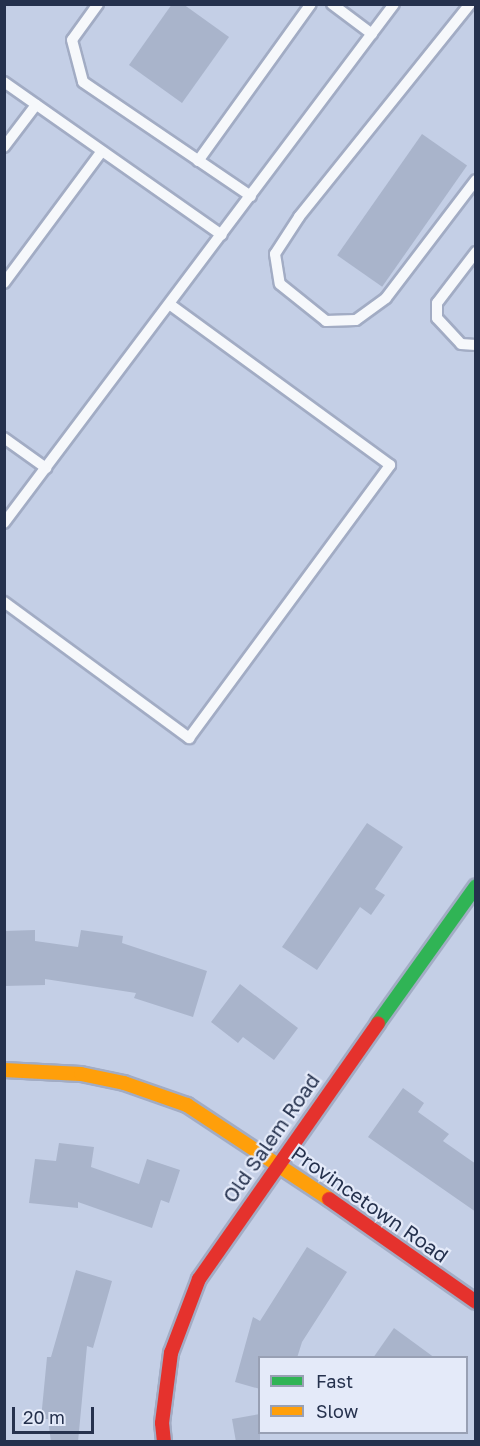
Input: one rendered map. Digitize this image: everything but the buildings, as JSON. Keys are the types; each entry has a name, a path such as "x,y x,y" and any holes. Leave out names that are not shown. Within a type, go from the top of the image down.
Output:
{"street":[{"name":"Old Salem Road","path":"164,1442 165,1388 183,1316 216,1250 476,886"},
{"name":"Provincetown Road","path":"4,1070 81,1074 158,1094 217,1122 476,1302"}],"lane":[{"path":"98,4 72,40 84,82 251,196"},
{"path":"198,161 311,4"},
{"path":"332,4 372,34"},
{"path":"4,524 394,4"},
{"path":"470,4 299,218 275,254 280,284 326,321 356,320 386,298 476,180"},
{"path":"4,82 222,235"},
{"path":"4,147 36,105"},
{"path":"4,282 102,151"},
{"path":"476,252 437,303 437,318 461,344 476,345"},
{"path":"4,602 189,738 390,465 169,304"},
{"path":"4,438 46,468"}],"traffic: fast":[{"path":"378,1023 476,886"}],"traffic: slow":[{"path":"4,1070 81,1074 124,1083 187,1105 329,1199"}],"traffic: jam":[{"path":"164,1442 162,1423 171,1353 199,1279 378,1023"},
{"path":"329,1199 476,1302"}]}
